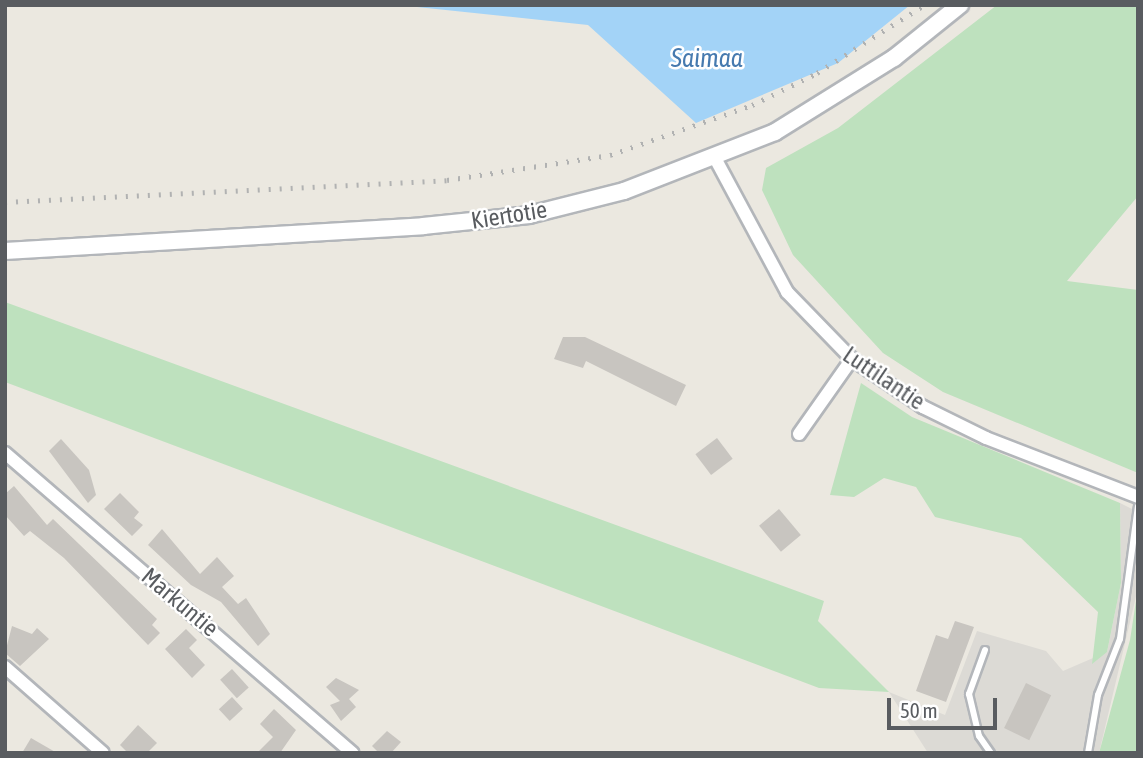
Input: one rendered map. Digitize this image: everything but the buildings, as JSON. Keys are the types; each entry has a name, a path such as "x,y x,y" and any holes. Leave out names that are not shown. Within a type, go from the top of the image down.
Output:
{"street":[{"name":"Kiertotie","path":"5,251 529,215 716,160 834,99 960,5"},
{"name":"Luttilantie","path":"716,160 787,292 852,359 976,433 1138,497"},
{"path":"799,434 852,359"},
{"name":"Markuntie","path":"5,453 352,753"},
{"path":"5,667 103,753"}],"lane":[{"path":"1088,753 1098,695 1120,639 1138,506"},
{"path":"985,650 969,694 979,736 991,753"}],"shaded area":[{"path":"1120,503 1138,512 1138,588 1099,753 928,753 889,692 945,715 977,631 1046,651 1063,671 1107,652 1121,583"}],"green space":[{"path":"997,5 1138,5 1138,196 1067,281 1138,290 1138,473 943,392 883,353 793,255 762,190 766,168 838,128"},
{"path":"5,302 824,601 818,621 889,692 819,688 5,382"},
{"path":"861,383 912,417 1120,503 1121,583 1107,652 1092,664 1098,612 1021,538 935,517 916,487 884,478 854,497 830,495"},
{"path":"1138,588 1138,753 1099,753 1130,640"}],"water":[{"name":"Saimaa","path":"398,5 910,5 838,63 696,123 588,25"}],"railway":[{"path":"5,202 447,180 610,155 752,105 817,73 924,5"}]}
